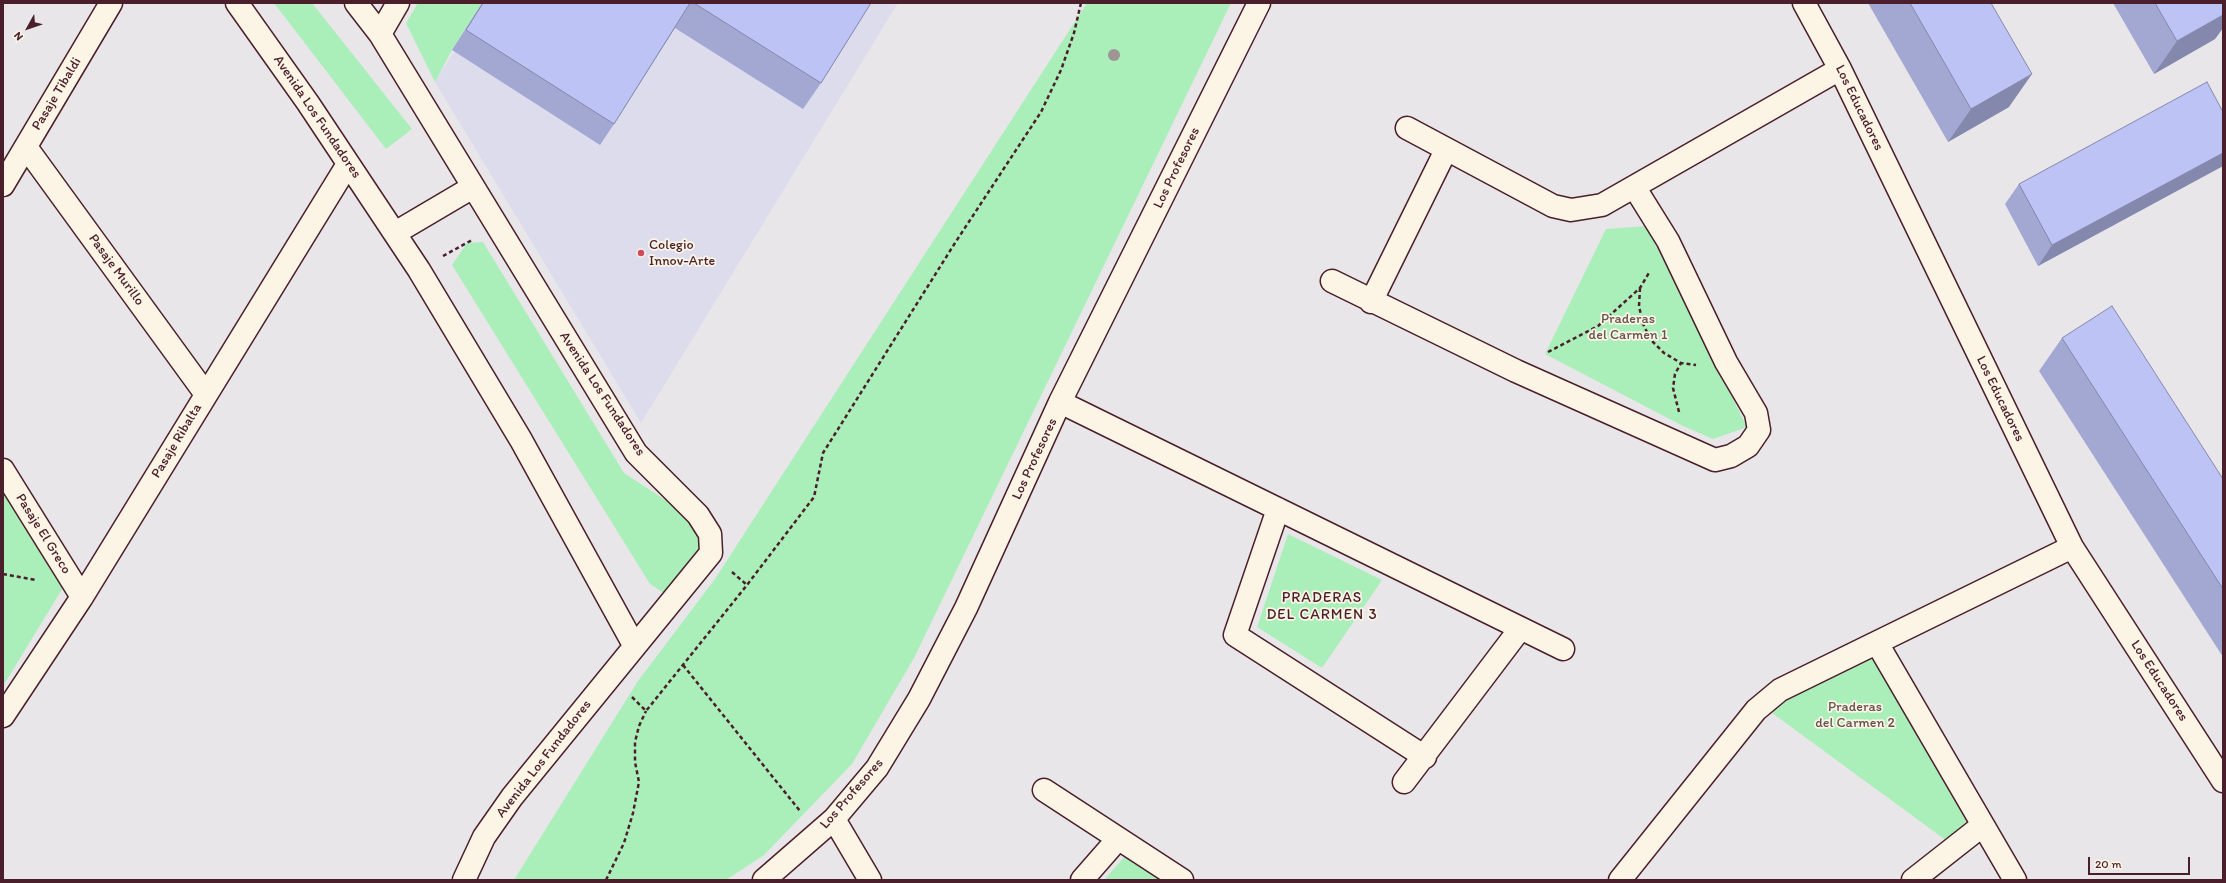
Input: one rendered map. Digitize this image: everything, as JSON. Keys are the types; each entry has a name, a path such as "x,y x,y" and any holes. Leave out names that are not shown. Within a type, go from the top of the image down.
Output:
{"street":[{"name":"Pasaje Tibaldi","path":"3,185 111,3"},
{"name":"Avenida Los Fundadores","path":"237,3 308,103 419,270 521,440 634,645"},
{"name":"Avenida Los Fundadores","path":"356,3 380,34 636,453 698,515 710,534 711,553 634,645 512,797 484,837 464,880"},
{"path":"380,34 398,3"},
{"name":"Los Profesores","path":"764,880 834,819 877,768 919,699 966,608 1060,402 1259,3"},
{"name":"Los Educadores","path":"1804,3 1840,69 2072,547 2223,781"},
{"path":"1407,128 1553,206 1571,210 1602,205 1635,188 1840,69"},
{"name":"Pasaje Murillo","path":"26,147 206,393"},
{"path":"1371,302 1446,150"},
{"name":"Pasaje Ribalta","path":"3,716 82,597 348,164"},
{"path":"395,233 473,187"},
{"path":"1332,281 1371,302 1516,371 1682,446 1715,460 1731,456 1748,446 1759,430 1756,413 1726,362 1668,241 1635,188"},
{"path":"1060,402 1563,649"},
{"name":"Pasaje El Greco","path":"3,470 82,597"},
{"path":"1278,509 1235,635 1425,757"},
{"path":"1620,880 1756,710 1780,690 1877,644 2072,547"},
{"path":"1404,782 1425,757 1520,629"},
{"path":"1877,644 2015,880"},
{"path":"1044,790 1117,840 1182,880"},
{"path":"834,819 870,880"},
{"path":"1913,880 1983,825"},
{"path":"1082,880 1117,840"}],"path":[{"path":"606,880 624,843 633,813 638,782 635,762 636,742 639,726 646,711 814,497 823,453 955,243 1041,112 1061,70 1074,33 1081,3"},
{"path":"419,270 497,226"},
{"path":"1516,371 1598,326 1640,288 1668,241"},
{"path":"1640,288 1639,306 1643,324 1651,340 1664,353 1681,363 1698,365 1726,362"},
{"path":"1681,363 1675,374 1673,388 1683,426 1682,446"},
{"path":"3,574 41,581"},
{"path":"683,665 818,834"},
{"path":"609,676 646,711"}],"shaded area":[{"name":"Colegio Innov-Arte","path":"484,3 898,3 641,423 435,82"}],"green space":[{"path":"274,3 312,3 412,129 386,149"},
{"path":"418,3 482,3 452,50 435,82 406,23"},
{"path":"1087,3 1231,3 914,658 852,764 764,855 726,880 514,880 638,681 715,579"},
{"name":"Praderas del Carmen 1","path":"1647,226 1747,427 1713,439 1683,426 1545,354 1606,229"},
{"path":"483,242 624,473 693,518 712,541 667,595 650,584 452,265 467,243"},
{"path":"3,480 64,586 3,686"},
{"name":"PRADERAS DEL CARMEN 3","path":"1288,534 1382,580 1322,668 1257,627"},
{"name":"Praderas del Carmen 2","path":"1874,653 1973,823 1947,841 1768,710 1784,697"},
{"path":"1126,855 1163,880 1104,880"}],"building":[{"path":"483,3 690,3 614,124 466,30"},
{"path":"694,3 871,3 821,83"},
{"path":"1910,3 1991,3 2032,74 1971,109"},
{"path":"2155,3 2223,3 2223,15 2177,41"},
{"path":"2207,82 2223,112 2223,153 2052,245 2019,184"},
{"path":"2112,306 2223,479 2223,589 2062,338"}],"place":[{"name":"Colegio Innov-Arte","path":"641,253"}],"district":[{"name":"PRADERAS DEL CARMEN 3","path":"1322,606"}]}
